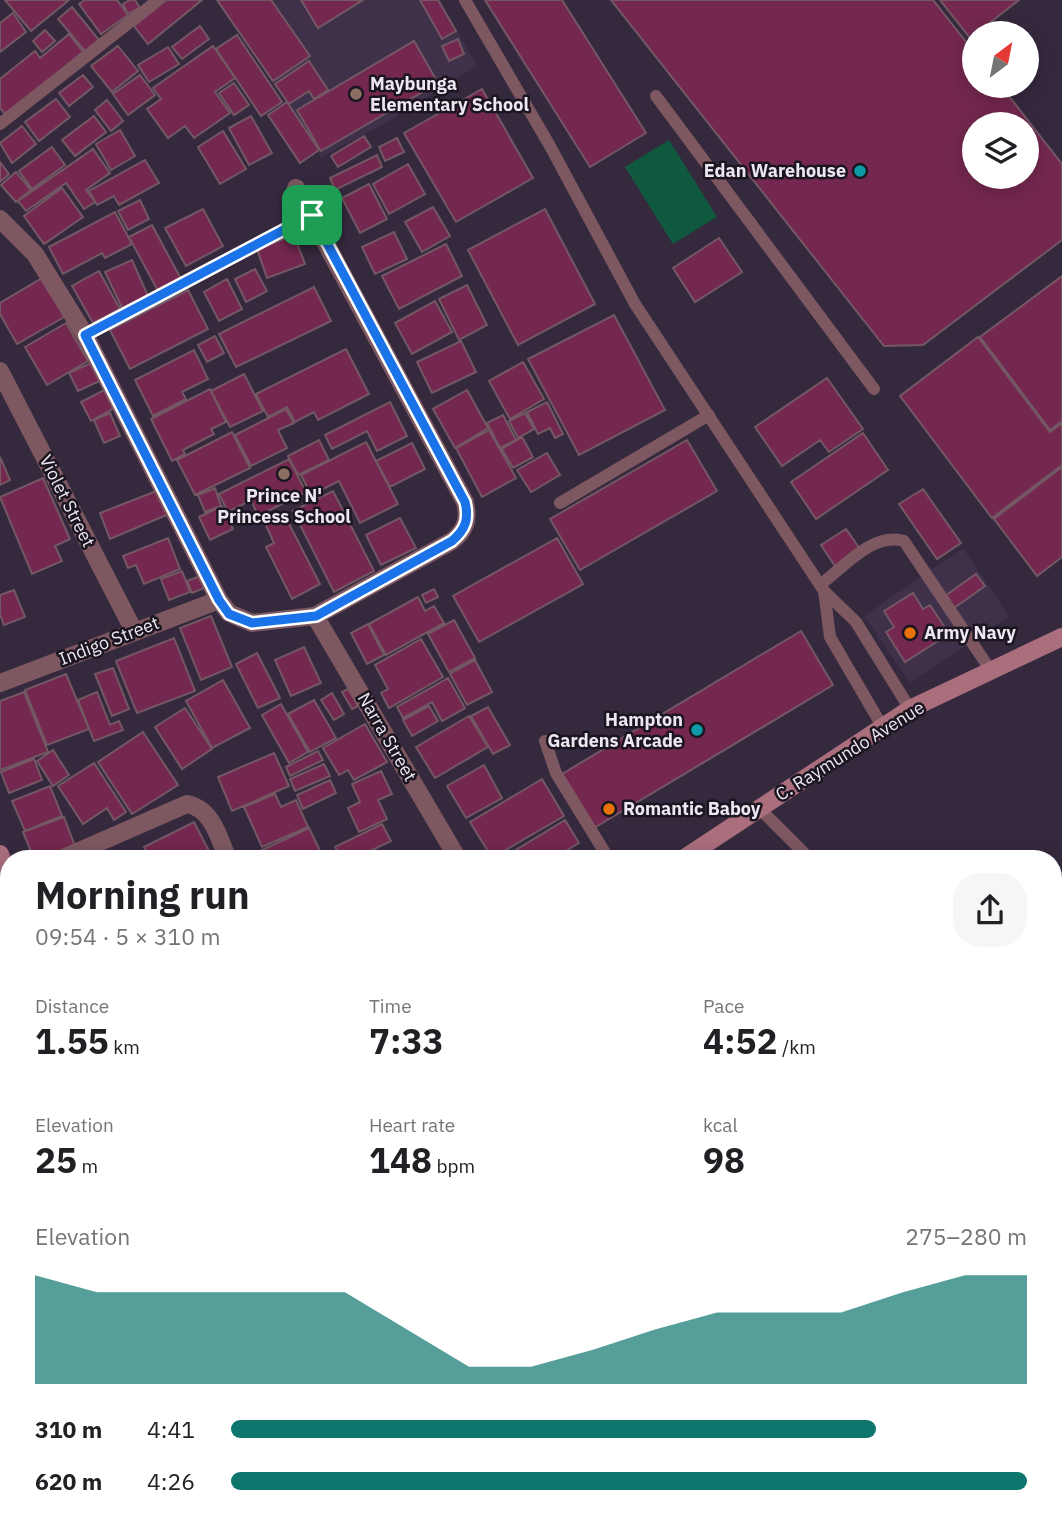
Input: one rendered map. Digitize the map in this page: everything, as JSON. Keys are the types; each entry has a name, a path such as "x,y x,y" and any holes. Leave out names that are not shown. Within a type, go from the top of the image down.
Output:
{"main road":[{"name":"C. Raymundo Avenue","path":"696,850 910,709 1062,637"}],"street":[{"path":"0,219 35,254 85,335 224,607 252,623 316,616 452,541 466,524 468,513 465,502 296,188"},
{"name":"Violet Street","path":"0,371 134,631"},
{"name":"Indigo Street","path":"0,682 134,631 224,607"},
{"name":"Narra Street","path":"316,616 453,850"},
{"path":"82,850 187,804 196,806 211,821 224,850"}],"lane":[{"path":"0,124 158,0"},
{"path":"465,0 551,146 635,304 823,587 856,622 910,709"},
{"path":"656,96 874,388"},
{"path":"85,335 312,215"},
{"path":"560,503 709,415"},
{"path":"823,587 878,540 889,537 904,541 991,671"},
{"path":"823,587 830,637 882,726"},
{"path":"545,741 556,773 603,850"},
{"path":"759,808 801,850"}],"shaded area":[{"name":"Maybunga Elementary School","path":"218,0 440,0 477,66 389,121 321,157"},
{"path":"963,548 1009,616 910,683 864,616"}],"green space":[{"path":"669,140 717,217 673,244 625,167"}],"building":[{"path":"5,0 69,0 31,31"},
{"path":"85,0 117,0 128,15 101,34 79,4"},
{"path":"135,0 140,8 128,14 123,4"},
{"path":"166,0 202,0 148,44 134,26"},
{"path":"217,0 271,0 310,56 273,81"},
{"path":"301,0 363,0 318,28"},
{"path":"420,0 438,0 456,31 442,39"},
{"path":"485,0 562,0 646,133 590,167"},
{"name":"Edan Warehouse","path":"611,0 933,0 962,37 962,98 1010,98 1021,112 962,112 962,189 1039,189 1039,135 1062,164 1062,240 923,345 884,346"},
{"path":"940,0 1019,0 992,21 962,21 962,28"},
{"path":"72,7 99,40 85,51 58,19"},
{"path":"13,13 26,32 0,52 0,23"},
{"path":"200,26 209,39 182,59 172,47"},
{"path":"45,30 55,41 42,52 33,41"},
{"path":"69,34 83,52 6,115 0,108 0,79 35,51 40,58"},
{"path":"237,35 282,102 261,116 216,49"},
{"path":"458,39 464,54 449,61 442,46"},
{"path":"414,41 438,83 321,151 297,110"},
{"path":"118,46 138,71 112,92 91,66"},
{"path":"213,46 235,78 215,92 230,113 194,138 185,126 168,138 147,109 161,99 153,88"},
{"path":"168,47 179,64 149,82 138,65"},
{"path":"309,61 328,90 314,99 309,91 289,104 275,84"},
{"path":"83,75 93,87 69,106 59,93"},
{"path":"140,75 155,95 128,115 113,94"},
{"path":"234,83 249,105 234,115 219,93"},
{"path":"482,89 533,178 456,222 404,133"},
{"path":"56,99 70,117 39,141 25,122"},
{"path":"107,100 123,121 111,131 95,110"},
{"path":"287,102 319,150 300,163 268,115"},
{"path":"94,116 106,132 75,156 62,140"},
{"path":"251,116 272,153 249,165 229,128"},
{"path":"22,126 36,144 12,163 0,143"},
{"path":"120,130 135,156 111,170 96,144"},
{"path":"223,131 246,169 220,184 198,147"},
{"path":"364,136 371,147 338,167 331,156"},
{"path":"397,138 404,152 385,161 379,147"},
{"path":"52,147 65,165 32,189 19,171"},
{"path":"93,149 110,173 86,190 95,202 84,209 66,183 26,211 18,201"},
{"path":"377,155 382,167 335,190 330,178"},
{"path":"145,160 159,183 119,205 114,196 97,205 89,191"},
{"path":"0,162 9,174 0,182"},
{"path":"408,164 425,194 389,214 373,184"},
{"path":"16,172 31,190 16,202 1,185"},
{"path":"369,184 387,219 360,233 342,198"},
{"path":"62,188 83,217 44,244 24,216"},
{"path":"140,200 149,219 128,230 118,211"},
{"path":"433,207 450,236 422,252 405,222"},
{"path":"203,209 223,246 186,266 165,228"},
{"path":"545,209 595,304 518,345 468,250"},
{"path":"115,212 132,244 105,258 102,253 63,274 49,247"},
{"path":"152,225 181,279 158,291 129,237"},
{"path":"394,232 407,259 375,274 362,247"},
{"path":"294,235 305,264 267,278 257,249"},
{"path":"719,238 742,272 695,302 673,268"},
{"path":"446,244 462,276 399,309 382,276"},
{"path":"132,260 148,296 122,308 105,272"},
{"path":"255,269 267,291 246,302 235,279"},
{"path":"99,271 120,309 93,323 72,286"},
{"path":"1062,276 1062,421 1050,430 980,337"},
{"path":"44,277 66,316 17,344 0,314 0,303"},
{"path":"227,279 242,309 219,321 204,292"},
{"path":"467,285 487,325 459,340 439,299"},
{"path":"314,287 331,321 236,367 219,334"},
{"path":"188,290 208,329 130,369 110,330"},
{"path":"435,301 452,332 412,354 395,323"},
{"path":"614,315 665,410 579,455 528,359"},
{"path":"66,323 88,361 47,385 25,347"},
{"path":"215,336 224,353 207,362 198,345"},
{"path":"978,337 1050,432 1062,423 1062,465 992,518 900,396"},
{"path":"461,341 476,372 432,393 417,362"},
{"path":"346,349 369,394 318,420 314,412 295,422 287,407 268,417 256,394"},
{"path":"194,350 208,379 182,392 186,399 153,416 135,380"},
{"path":"95,361 104,379 78,391 69,373"},
{"path":"523,362 544,399 510,419 489,381"},
{"path":"244,374 263,411 230,427 211,391"},
{"path":"827,378 863,429 829,452 820,440 782,466 755,427"},
{"path":"106,389 116,407 91,421 81,402"},
{"path":"210,389 226,422 211,429 214,434 183,450 185,454 172,461 151,419"},
{"path":"467,390 488,428 455,448 433,409"},
{"path":"390,402 407,436 377,451 367,431 332,449 325,435"},
{"path":"547,402 563,434 555,438 550,428 538,434 527,412"},
{"path":"286,409 294,423 278,430 287,448 251,466 235,435"},
{"path":"110,413 120,436 104,443 94,420"},
{"path":"525,413 534,429 518,438 509,421"},
{"path":"503,415 516,440 500,448 487,423"},
{"path":"489,430 516,478 482,497 456,448"},
{"path":"232,432 250,468 195,495 177,460"},
{"path":"863,433 888,470 816,519 791,482"},
{"path":"522,437 533,457 513,468 502,449"},
{"path":"319,440 329,460 298,475 288,456"},
{"path":"687,440 717,491 580,570 550,519"},
{"path":"366,442 398,504 360,523 339,481 311,495 301,475"},
{"path":"412,443 425,469 390,487 376,461"},
{"path":"547,453 560,475 531,492 517,470"},
{"path":"0,457 10,480 0,485"},
{"path":"289,459 306,492 258,516 251,500 228,512 219,494"},
{"path":"1062,467 1062,557 1037,576 994,519"},
{"path":"43,478 70,539 55,546 62,561 32,574 0,497"},
{"path":"215,488 221,506 205,512 198,495"},
{"path":"923,489 961,543 937,559 899,504"},
{"path":"159,490 169,514 110,539 100,513"},
{"path":"333,491 374,571 334,592 293,511"},
{"path":"222,506 233,529 210,540 199,517"},
{"path":"283,512 320,584 292,599 266,547 274,543 264,521"},
{"path":"400,518 416,548 381,565 366,535"},
{"path":"846,529 860,549 835,566 821,545"},
{"path":"168,538 180,569 144,584 136,565 128,568 123,556"},
{"path":"557,538 583,584 479,642 453,596"},
{"path":"182,571 190,592 169,600 161,579"},
{"path":"976,574 985,586 954,608 945,596"},
{"path":"200,576 204,588 192,593 187,581"},
{"path":"434,589 438,597 426,603 422,595"},
{"path":"14,590 25,617 4,625 0,614 0,595"},
{"path":"913,593 923,609 930,605 949,634 905,662 886,632 894,627 884,611"},
{"path":"418,597 425,611 434,606 444,623 386,655 369,624"},
{"path":"211,616 232,667 201,680 180,628"},
{"path":"454,620 475,658 449,672 428,634"},
{"path":"368,624 384,655 367,664 351,633"},
{"name":"Hampton Gardens Arcade","path":"801,631 833,685 594,828 562,774"},
{"path":"174,638 195,691 137,713 116,661"},
{"path":"421,639 443,677 389,708 381,693 388,689 375,665"},
{"path":"304,647 321,683 291,696 275,660"},
{"path":"257,653 280,698 258,708 236,664"},
{"path":"475,660 492,692 467,705 450,674"},
{"path":"113,668 129,709 112,716 95,674"},
{"path":"66,674 89,729 47,745 25,690"},
{"path":"448,678 465,708 442,721 432,702 403,718 397,707"},
{"path":"223,680 250,728 212,748 186,701"},
{"path":"348,689 358,706 352,709 342,692"},
{"path":"24,692 48,752 0,770 0,701"},
{"path":"97,692 110,725 119,721 123,730 94,741 78,700"},
{"path":"332,693 344,714 334,720 321,700"},
{"path":"314,700 336,738 310,752 288,714"},
{"path":"281,704 308,752 289,763 262,715"},
{"path":"429,706 438,721 412,736 403,720"},
{"path":"488,707 510,745 493,754 471,716"},
{"path":"185,708 212,749 182,769 155,727"},
{"path":"469,716 488,747 435,778 416,747"},
{"path":"365,724 387,762 354,780 348,770 339,775 323,748"},
{"path":"143,732 178,785 132,814 98,762"},
{"path":"53,750 69,775 53,786 37,761"},
{"path":"318,751 323,760 290,776 286,767"},
{"path":"274,753 289,786 232,811 218,777"},
{"path":"34,759 42,780 9,793 1,772"},
{"path":"94,763 126,812 114,820 107,808 83,824 58,786"},
{"path":"324,764 330,776 295,791 290,779"},
{"path":"484,765 502,798 466,818 447,786"},
{"path":"381,771 392,794 378,800 387,819 359,832 348,808 360,802 352,784"},
{"path":"542,779 564,816 506,850 487,850 470,822"},
{"path":"330,780 336,793 303,809 297,795"},
{"path":"50,786 62,816 25,831 12,801"},
{"path":"275,794 281,807 296,800 308,827 262,847 244,807"},
{"path":"64,817 76,849 30,850 23,832"},
{"path":"565,820 579,843 568,850 516,850"},
{"path":"194,822 208,850 146,850 144,847"},
{"path":"382,824 391,841 372,850 337,850 335,847"},
{"path":"309,828 320,850 262,850"}],"place":[{"name":"Maybunga Elementary School","path":"356,94"},
{"name":"Edan Warehouse","path":"860,171"},
{"name":"Prince N' Princess School","path":"284,474"},
{"name":"Army Navy","path":"910,633"},
{"name":"Hampton Gardens Arcade","path":"697,730"},
{"name":"Romantic Baboy","path":"609,809"}],"route":[{"path":"312,215 465,502 468,513 461,534 452,541 316,616 252,623 229,614 219,600 85,335 312,215"}]}
